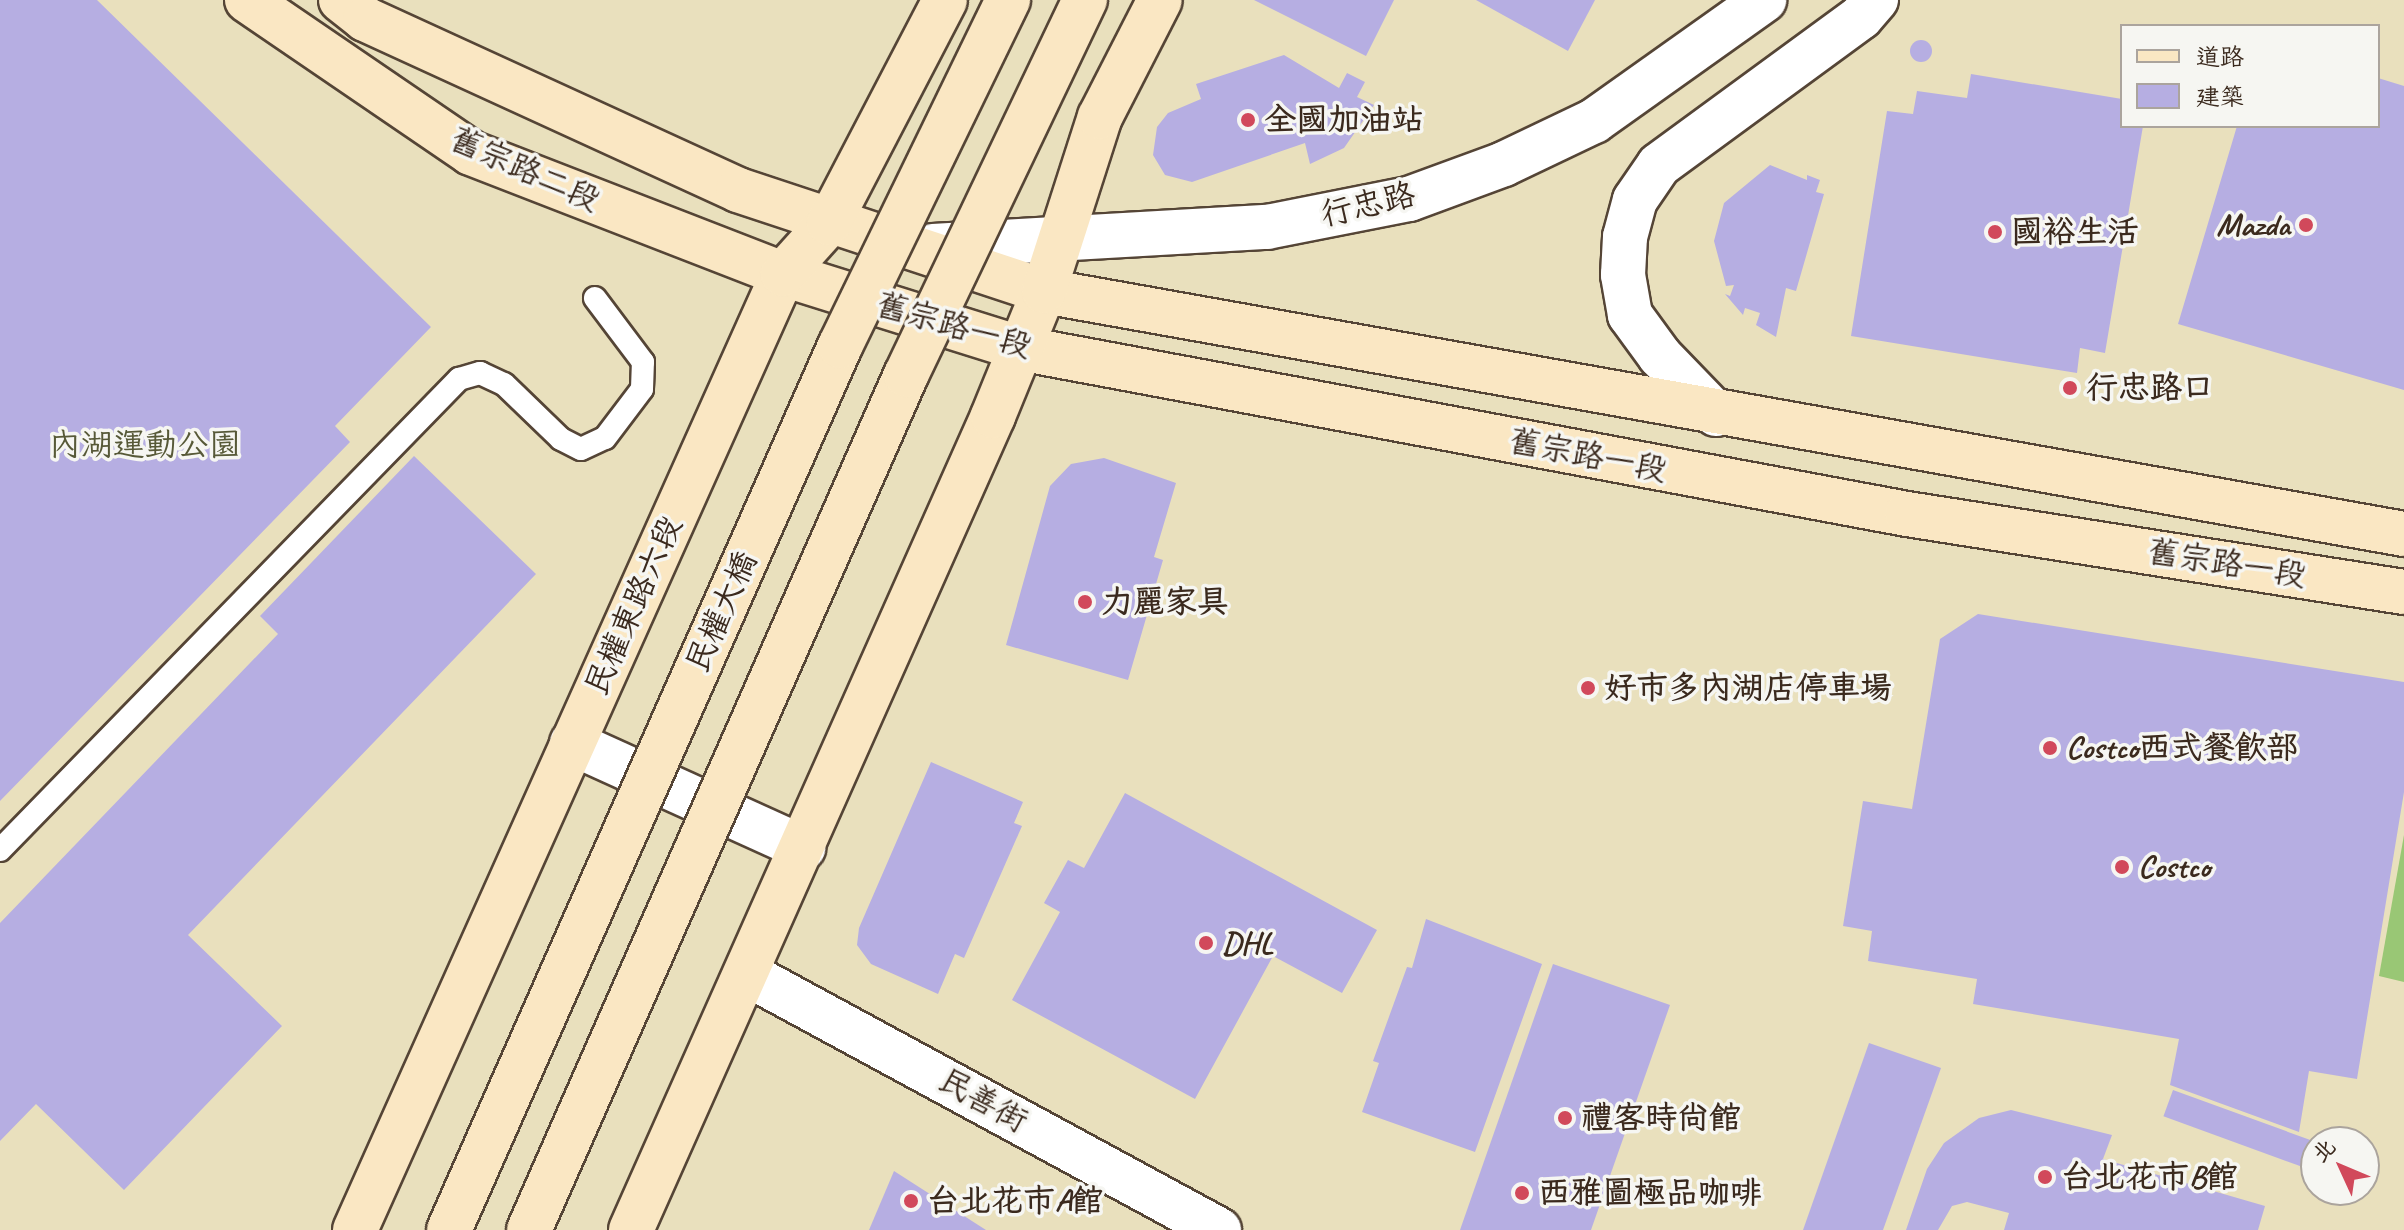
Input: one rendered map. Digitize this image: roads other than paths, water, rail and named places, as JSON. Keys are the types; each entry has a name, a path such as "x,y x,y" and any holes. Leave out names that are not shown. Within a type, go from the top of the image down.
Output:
{"main road":[{"name":"舊宗路二段","path":"247,0 471,153 783,274"},
{"path":"341,0 365,19 738,190 829,223"},
{"name":"民權東路六段","path":"355,1230 783,274 829,223 945,0"},
{"name":"民權大橋","path":"449,1230 840,346 1008,0"},
{"path":"529,1230 906,375 1085,0"},
{"path":"631,1230 803,848 1044,291 1100,117 1148,4"},
{"name":"舊宗路一段","path":"829,223 920,247 1044,291 1716,414 2404,534"},
{"name":"舊宗路一段","path":"783,274 1019,348 1907,514 2404,592"}],"street":[{"name":"行忠路","path":"920,247 1267,227 1409,199 1504,164 1594,121 1764,0"},
{"path":"1716,414 1660,356 1630,315 1623,275 1625,237 1635,200 1659,165 1861,17 1876,0"},
{"path":"572,743 803,848"},
{"name":"民善街","path":"747,974 1219,1230"}],"lane":[{"path":"0,850 459,379 480,373 504,384 561,439 581,449 605,438 642,389 643,362 595,298"}],"place":[{"name":"全國加油站","path":"1248,120"},
{"name":"Mazda","path":"2306,225"},
{"name":"國裕生活","path":"1995,232"},
{"name":"行忠路口","path":"2070,388"},
{"name":"力麗家具","path":"1085,602"},
{"name":"好市多內湖店停車場","path":"1588,688"},
{"name":"Costco西式餐飲部","path":"2050,748"},
{"name":"Costco","path":"2122,867"},
{"name":"DHL","path":"1206,943"},
{"name":"禮客時尚館","path":"1565,1118"},
{"name":"台北花市B館","path":"2045,1177"},
{"name":"西雅圖極品咖啡","path":"1522,1193"},
{"name":"台北花市A館","path":"911,1201"}],"park label":[{"name":"內湖運動公園","path":"145,445"}]}
